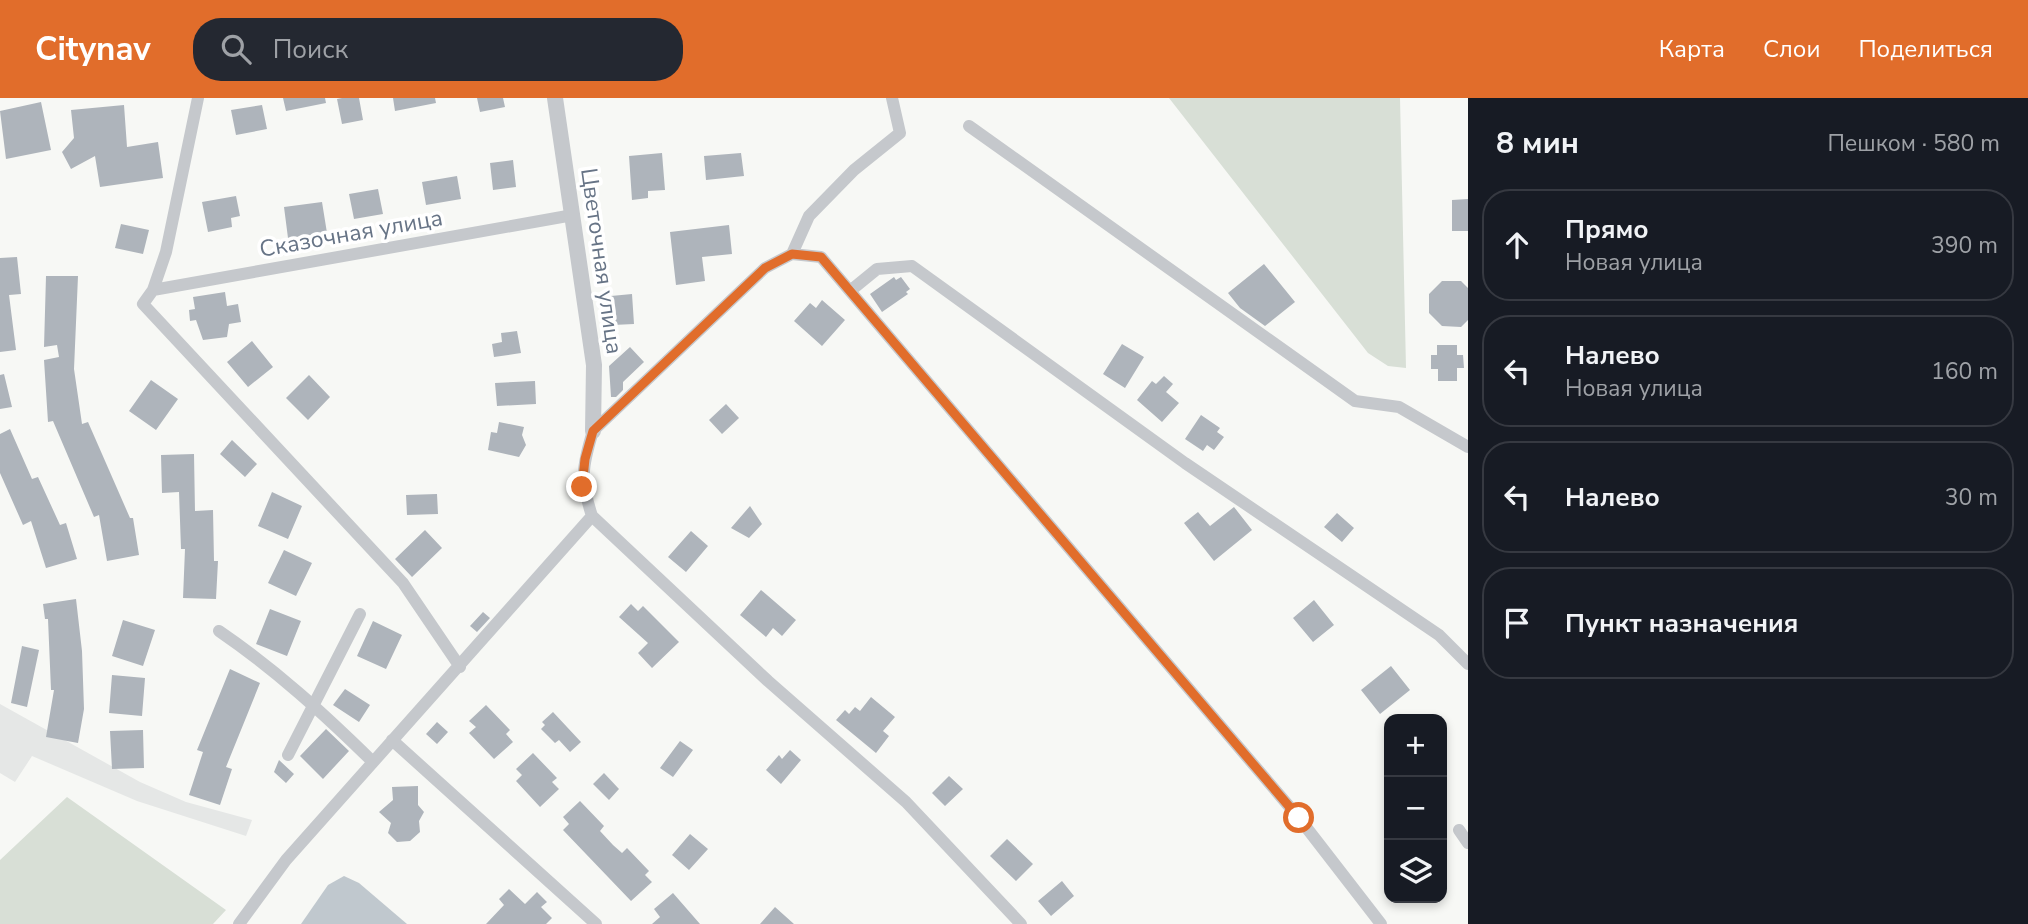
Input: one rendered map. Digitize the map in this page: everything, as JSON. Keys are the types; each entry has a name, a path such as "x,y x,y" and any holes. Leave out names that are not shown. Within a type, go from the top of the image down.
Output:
{"street":[{"path":"198,98 166,252 153,290 143,304 403,583 460,667"},
{"name":"Цветочная улица","path":"555,98 594,365 593,431"},
{"path":"792,254 809,216 855,170 900,134 892,98"},
{"path":"969,126 1355,401 1399,407 1468,447"},
{"name":"Сказочная улица","path":"153,290 573,215"},
{"path":"1021,924 906,802 768,681 592,516 582,487 585,459 593,431 765,268 792,254 821,257 1299,818 1381,924"},
{"path":"850,291 877,269 912,265 1185,463 1439,635 1468,664"},
{"path":"239,924 286,860 592,516"},
{"path":"288,755 360,614"},
{"path":"219,631 271,667 314,703 373,762"},
{"path":"392,740 596,924"},
{"path":"1459,830 1468,843"}],"shaded area":[{"path":"1169,98 1400,98 1406,368 1388,366 1368,353"},
{"path":"0,704 140,782 186,802 252,820 246,836 137,801 32,756 15,782 0,773"},
{"path":"67,797 226,910 213,924 0,924 0,860"},
{"path":"344,876 359,883 407,924 301,924 328,885"}],"building":[{"path":"283,98 325,98 326,103 286,111"},
{"path":"359,98 363,120 342,124 337,99"},
{"path":"393,98 435,98 436,103 395,111"},
{"path":"477,98 503,98 505,107 480,112"},
{"path":"41,102 51,150 6,159 0,111"},
{"path":"124,105 127,147 158,142 163,178 100,187 95,156 71,169 62,152 74,138 71,110"},
{"path":"262,105 267,129 236,135 231,110"},
{"path":"662,153 665,190 648,191 648,198 632,200 629,156"},
{"path":"741,153 744,176 706,180 704,156"},
{"path":"513,160 516,187 493,190 490,163"},
{"path":"457,176 461,199 426,205 422,182"},
{"path":"378,189 383,214 354,219 349,194"},
{"path":"236,196 240,216 231,218 232,227 208,232 202,202"},
{"path":"1468,199 1468,231 1452,231 1452,200"},
{"path":"322,202 327,233 288,238 284,207"},
{"path":"121,224 149,230 143,254 115,248"},
{"path":"729,225 732,254 702,257 705,281 676,285 670,232"},
{"path":"17,257 21,294 9,295 16,350 0,352 0,258"},
{"path":"1264,264 1295,302 1265,326 1240,308 1228,293"},
{"path":"46,276 78,276 74,369 82,424 88,422 130,518 133,518 139,555 107,561 99,515 94,517 53,421 48,422 44,360 59,357 57,345 44,347"},
{"path":"894,277 896,280 901,277 910,289 906,292 908,294 882,312 870,294"},
{"path":"1442,281 1461,281 1468,288 1468,320 1461,327 1442,326 1429,313 1429,294"},
{"path":"225,292 227,306 238,304 241,322 229,324 227,337 203,340 196,320 190,321 189,310 195,309 193,297"},
{"path":"632,294 634,324 613,325 611,296"},
{"path":"822,300 845,320 822,346 794,321 810,303 816,308"},
{"path":"517,331 521,353 494,357 492,344 502,342 501,333"},
{"path":"252,341 273,367 248,387 227,362"},
{"path":"1122,344 1144,357 1125,388 1103,374"},
{"path":"1437,345 1457,345 1457,355 1463,355 1464,368 1457,368 1457,381 1438,381 1438,369 1431,369 1431,355 1437,355"},
{"path":"630,347 644,362 623,382 623,390 616,397 611,397 609,366"},
{"path":"4,374 12,407 0,409 0,375"},
{"path":"309,375 330,397 308,420 286,398"},
{"path":"1164,376 1173,384 1166,392 1179,403 1162,422 1137,400 1152,381 1156,384"},
{"path":"151,380 178,399 156,430 129,411"},
{"path":"535,381 536,404 497,406 495,383"},
{"path":"726,404 739,418 722,434 709,420"},
{"path":"1201,415 1220,428 1217,432 1224,437 1214,450 1207,445 1203,451 1185,439"},
{"path":"499,422 524,427 522,435 526,445 519,457 488,450 491,432 497,433"},
{"path":"10,429 32,479 38,477 60,525 66,523 77,559 46,568 31,521 23,525 0,473 0,434"},
{"path":"232,440 257,464 245,477 220,454"},
{"path":"194,454 195,511 213,510 214,561 218,561 216,599 183,598 185,549 181,549 179,492 162,493 161,455"},
{"path":"272,492 302,506 288,539 258,526"},
{"path":"437,494 438,514 407,515 406,495"},
{"path":"750,506 762,524 749,538 731,528"},
{"path":"1234,507 1252,530 1214,561 1184,523 1198,512 1210,526"},
{"path":"1337,513 1354,528 1342,542 1324,527"},
{"path":"425,530 442,548 412,577 395,559"},
{"path":"691,531 708,546 686,572 668,557"},
{"path":"284,550 312,563 296,596 268,583"},
{"path":"761,590 796,620 782,636 773,628 766,637 740,615"},
{"path":"76,599 82,651 84,709 78,743 46,737 54,690 51,690 48,619 45,619 43,604"},
{"path":"1314,600 1334,625 1313,642 1293,618"},
{"path":"631,604 638,611 643,606 679,642 652,668 638,653 648,643 619,617"},
{"path":"270,609 301,621 287,656 256,644"},
{"path":"483,612 490,618 477,632 470,626"},
{"path":"123,620 155,630 143,666 112,656"},
{"path":"373,621 402,635 386,669 357,656"},
{"path":"22,646 39,650 27,707 11,703"},
{"path":"1391,666 1410,690 1380,714 1361,690"},
{"path":"230,669 260,683 226,767 232,769 220,805 189,795 203,752 197,750"},
{"path":"112,675 145,678 142,716 109,713"},
{"path":"345,689 370,705 359,722 333,705"},
{"path":"871,697 895,717 883,731 889,736 876,753 836,720 845,710 849,714 855,707 860,711"},
{"path":"486,705 510,730 506,734 513,742 494,759 469,733 476,727 469,721"},
{"path":"553,712 581,742 570,752 559,740 555,743 541,729 545,725 542,722"},
{"path":"437,722 448,732 437,744 426,734"},
{"path":"326,729 349,751 323,779 300,756"},
{"path":"143,730 144,768 112,769 110,731"},
{"path":"680,741 693,750 673,777 660,768"},
{"path":"790,750 801,760 781,784 766,770 779,755 782,759"},
{"path":"533,753 557,778 552,782 559,789 540,807 516,781 522,775 516,769"},
{"path":"279,760 294,774 286,783 274,772"},
{"path":"604,773 619,789 609,800 593,784"},
{"path":"949,776 963,789 945,806 932,793"},
{"path":"418,786 418,805 424,812 419,821 420,832 410,841 397,842 388,833 391,823 379,812 393,800 392,787"},
{"path":"580,801 604,826 600,831 613,845 622,853 627,848 649,871 645,875 652,882 631,901 563,830 569,824 563,817"},
{"path":"690,834 708,849 689,870 672,855"},
{"path":"1007,839 1033,864 1016,881 990,856"},
{"path":"1062,881 1074,896 1051,916 1038,901"},
{"path":"509,889 525,904 537,892 547,902 541,907 552,918 546,924 486,924 504,905 499,899"},
{"path":"673,893 700,924 652,924 660,917 654,909"},
{"path":"775,907 794,924 760,924"}],"route":[{"path":"582,487 585,459 593,431 765,268 792,254 821,257 1299,818"}]}
